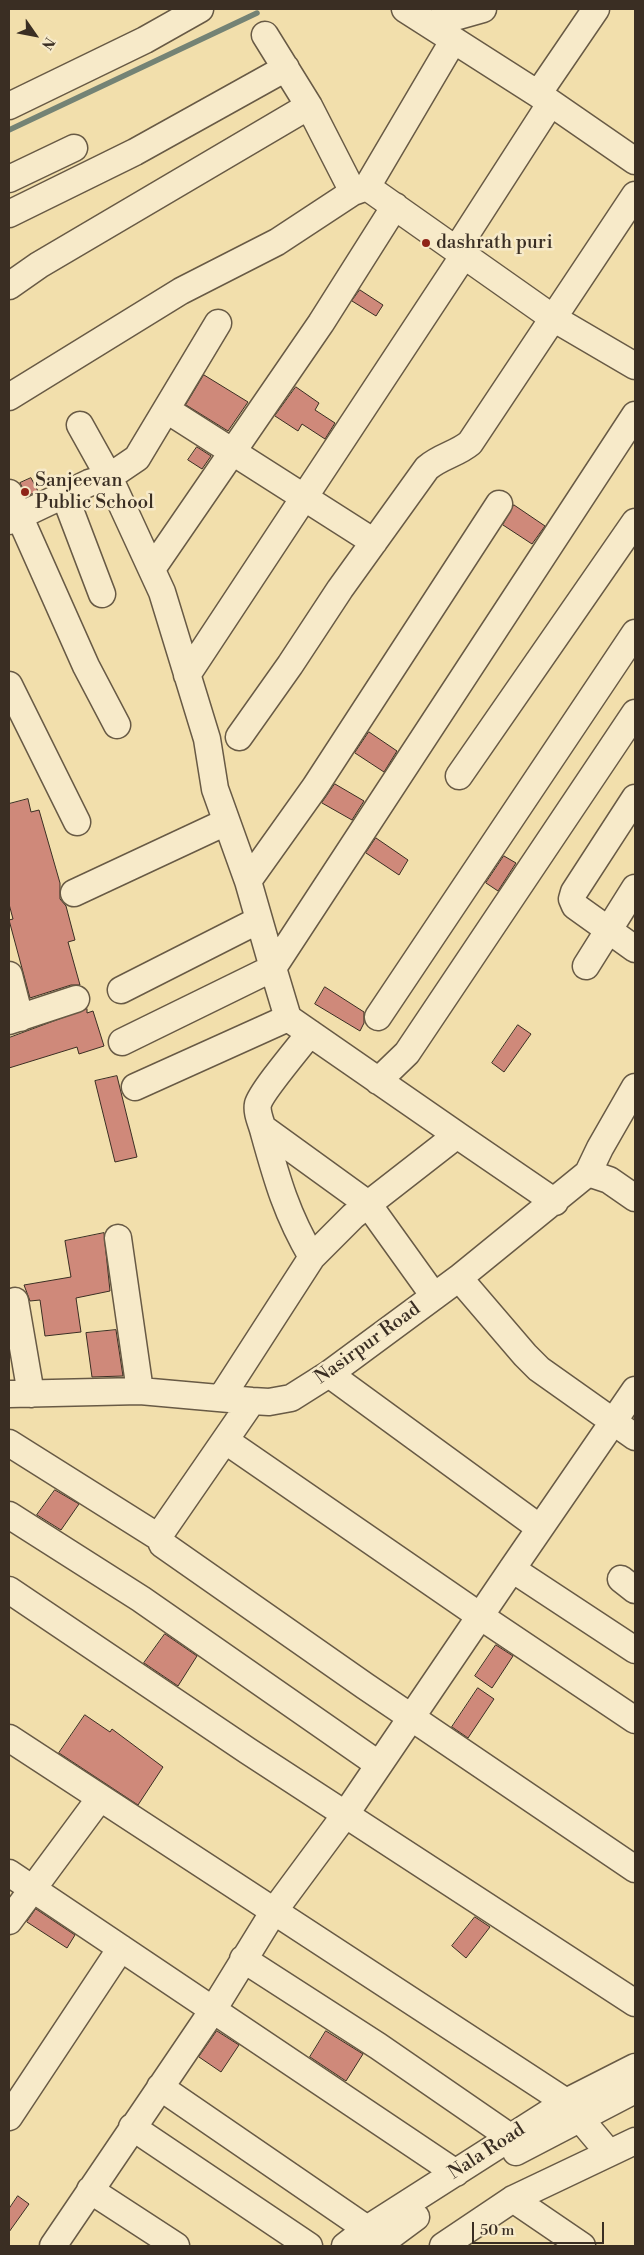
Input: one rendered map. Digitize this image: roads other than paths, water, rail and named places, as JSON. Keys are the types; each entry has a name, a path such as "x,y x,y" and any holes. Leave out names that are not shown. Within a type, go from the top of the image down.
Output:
{"street":[{"path":"9,106 145,40 200,9"},
{"path":"404,9 544,99 631,150"},
{"path":"430,24 483,9"},
{"path":"187,675 460,252 596,9"},
{"path":"265,35 360,189 395,206 554,318 635,366"},
{"path":"9,397 181,291 277,242 360,189 453,41"},
{"path":"9,214 135,152 286,68"},
{"path":"9,286 38,266 309,106"},
{"path":"9,179 74,148"},
{"path":"239,737 427,468 438,458 461,450 470,443 635,195"},
{"path":"152,570 321,323 395,206"},
{"path":"14,518 89,483 109,477 137,458 218,323"},
{"path":"167,410 374,542"},
{"path":"122,1042 273,968 635,415"},
{"path":"80,425 109,477 162,592 207,739 215,789 248,881 288,1018 555,1202"},
{"path":"9,493 14,518 117,725"},
{"path":"64,494 102,594"},
{"path":"248,881 314,787 499,504"},
{"path":"459,776 635,522"},
{"path":"378,1017 635,633"},
{"path":"9,685 77,822"},
{"path":"378,1081 407,1052 635,713"},
{"path":"635,798 574,892 572,899 575,906 608,931 635,948"},
{"path":"74,893 226,822"},
{"path":"586,966 635,888"},
{"path":"121,990 259,920"},
{"path":"9,975 14,1019 76,999"},
{"path":"135,1087 288,1018"},
{"path":"310,1033 261,1097 258,1110 286,1207 295,1228 312,1257"},
{"name":"Nasirpur Road","path":"20,1394 140,1391 269,1402 291,1398 329,1374 459,1278 555,1202 588,1173 635,1087"},
{"path":"263,1128 368,1204 434,1296"},
{"path":"221,1398 312,1257 368,1204 457,1135"},
{"path":"588,1173 609,1180 635,1198"},
{"path":"118,1238 140,1391"},
{"path":"459,1278 539,1369 635,1437"},
{"path":"15,1301 15,1334 20,1394"},
{"path":"329,1374 540,1528"},
{"path":"53,2246 213,2010 274,1911 346,1815 378,1764 635,1390"},
{"path":"160,1538 163,1530 252,1401"},
{"path":"226,1441 635,1720"},
{"path":"9,1443 160,1538 166,1548 410,1717 635,1869"},
{"path":"9,1515 141,1599 378,1764"},
{"path":"512,1568 635,1650"},
{"path":"9,1590 346,1815 635,2003"},
{"path":"12,1747 100,1798 573,2110 609,2153"},
{"path":"9,1921 31,1888 100,1798"},
{"path":"9,1873 456,2173"},
{"path":"9,2117 121,1948"},
{"path":"243,1959 378,2046 510,2137"},
{"name":"Nala Road","path":"345,2246 372,2238 456,2173 510,2137 573,2110 635,2067"},
{"path":"160,2087 372,2238 523,2148 573,2110 635,2090"},
{"path":"132,2127 308,2246"},
{"path":"442,2246 513,2199 635,2141"},
{"path":"90,2190 176,2246"},
{"path":"513,2199 582,2246"}],"waterway":[{"path":"9,130 257,13"}],"place":[{"name":"dashrath puri","path":"426,243"},
{"name":"Sanjeevan Public School","path":"25,492"}]}
